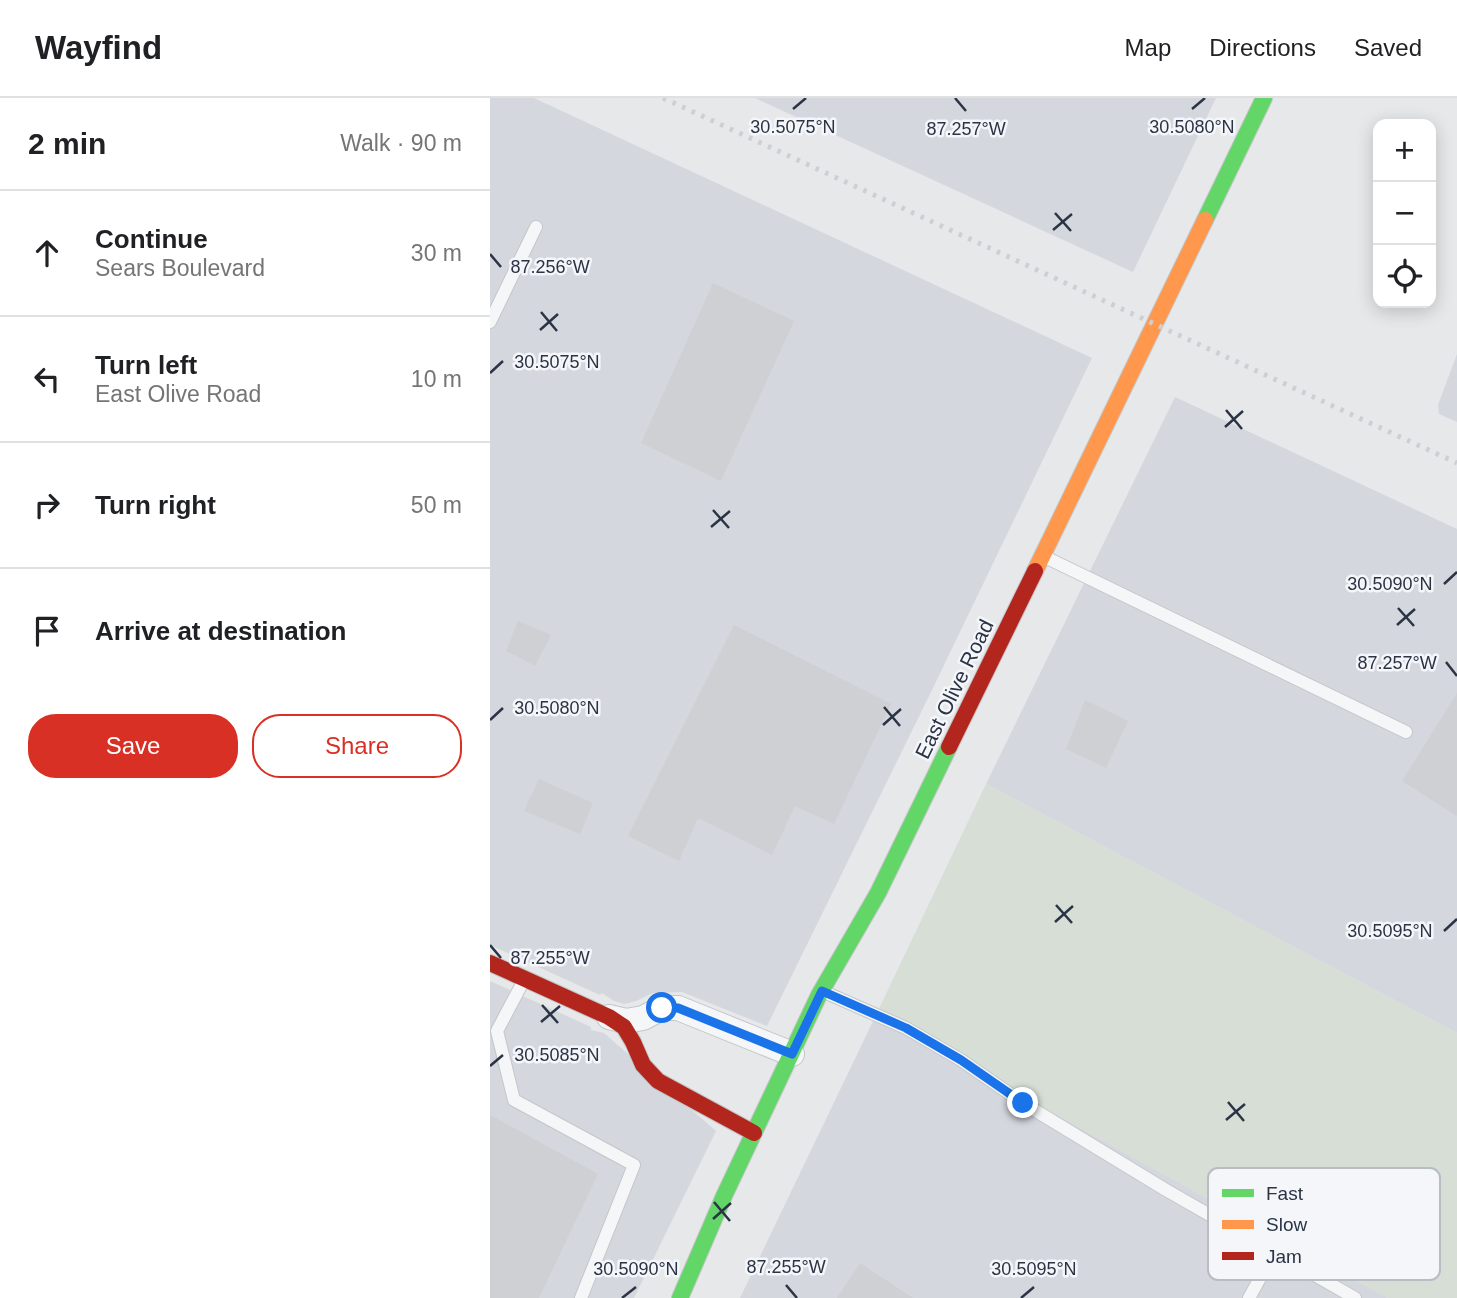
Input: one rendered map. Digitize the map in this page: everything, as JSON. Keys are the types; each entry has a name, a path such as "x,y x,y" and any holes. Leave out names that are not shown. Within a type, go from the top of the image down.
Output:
{"street":[{"name":"East Olive Road","path":"680,1298 724,1196 822,991 877,893 1264,98"},
{"path":"490,963 609,1017 624,1027 643,1065 658,1082 754,1133"},
{"path":"609,1017 626,1021 662,1008 678,1008 792,1054"}],"lane":[{"path":"490,322 536,227"},
{"path":"1042,556 1406,732"},
{"path":"524,979 493,1031 514,1100 635,1165 581,1298"},
{"path":"822,991 906,1028 961,1060 1023,1103 1208,1214"},
{"path":"1249,1298 1259,1280"},
{"path":"1324,1280 1355,1298"}],"shaded area":[{"path":"490,98 534,98 1092,358 767,1026 682,992 653,993 624,1004 490,945"},
{"path":"755,98 1216,98 1133,272"},
{"path":"1457,354 1457,422 1439,414 1438,405"},
{"path":"1175,397 1457,529 1457,1033 986,784"},
{"path":"986,784 1457,1033 1457,1298 1388,1298 1355,1280 1440,1280 1440,1168 1208,1168 1208,1199 876,1015"},
{"path":"490,981 591,1027 591,1030 604,1033 716,1131 634,1298 490,1298"},
{"path":"876,1015 1208,1199 1208,1280 1355,1280 1388,1298 740,1298"}],"building":[{"path":"713,283 794,321 721,481 641,443"},
{"path":"518,621 551,635 535,666 506,651"},
{"path":"734,625 891,704 834,824 795,806 772,855 698,818 679,861 628,836"},
{"path":"1457,693 1457,816 1402,781"},
{"path":"1085,700 1128,721 1106,768 1066,749"},
{"path":"539,779 593,803 580,834 524,811"},
{"path":"490,1115 598,1174 539,1298 490,1298"},
{"path":"860,1263 913,1298 837,1298"}],"railway":[{"path":"663,98 1457,463"}],"traffic: fast":[{"path":"1205,220 1264,98"},
{"path":"680,1298 724,1196 819,995 878,893 949,747"}],"traffic: slow":[{"path":"1035,571 1205,220"}],"traffic: jam":[{"path":"949,747 1035,571"},
{"path":"490,963 609,1017 624,1027 643,1065 658,1081 754,1133"}],"route":[{"path":"662,1008 678,1008 792,1054 822,991 906,1028 961,1060 1023,1103"}]}
